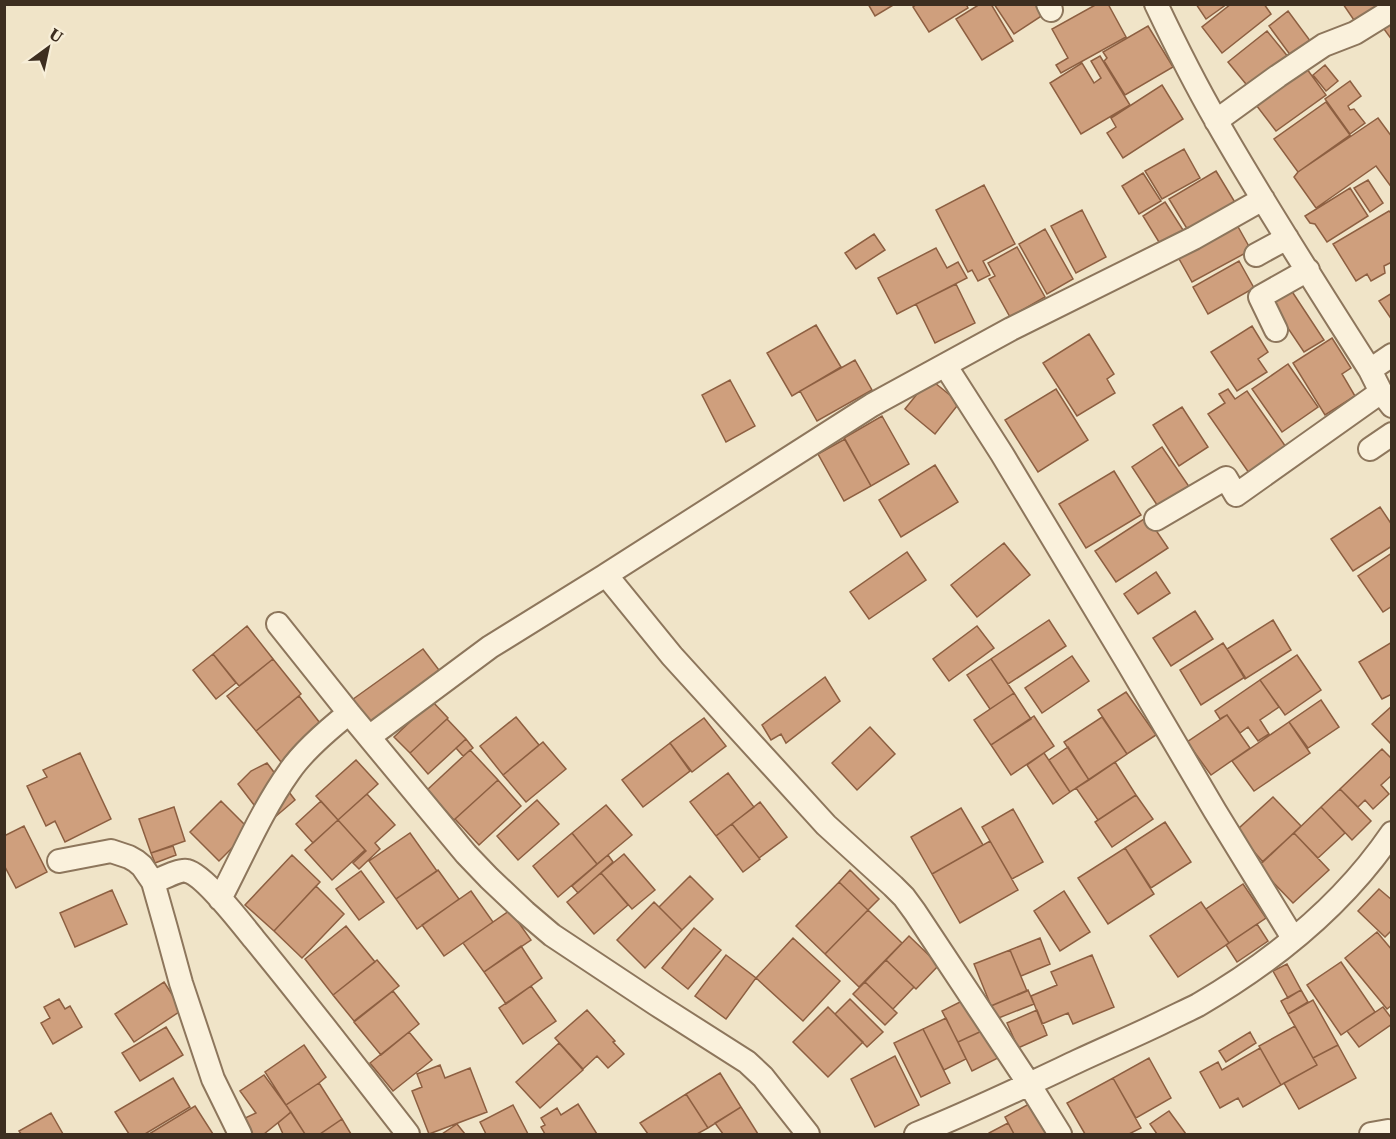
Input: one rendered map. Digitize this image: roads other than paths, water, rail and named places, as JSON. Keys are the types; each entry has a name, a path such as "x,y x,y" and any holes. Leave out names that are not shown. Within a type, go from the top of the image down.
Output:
{"street":[{"path":"1156,4 1179,53 1216,121 1386,399 1236,495 1227,478 1156,519"},
{"path":"1216,121 1324,45 1355,33 1392,10"},
{"path":"369,737 490,647 872,405 1011,329 1263,200"},
{"path":"1256,255 1287,238"},
{"path":"1276,330 1260,297 1308,270"},
{"path":"1370,370 1392,355"},
{"path":"945,365 1002,454 1130,665 1293,939"},
{"path":"1370,449 1392,434"},
{"path":"606,574 672,656 826,825 904,897 1060,1134"},
{"path":"278,624 349,713 489,879 552,935 747,1062 763,1077 808,1134"},
{"path":"220,899 272,798 290,770 312,746 349,713"},
{"path":"916,1134 1197,1006 1237,981 1293,939 1329,907 1365,868 1392,833"},
{"path":"59,861 111,851 136,861 153,882 180,983 213,1079 240,1134"},
{"path":"153,882 183,870 201,880 220,899 298,993 408,1134"},
{"path":"1371,1134 1392,1132"}]}
